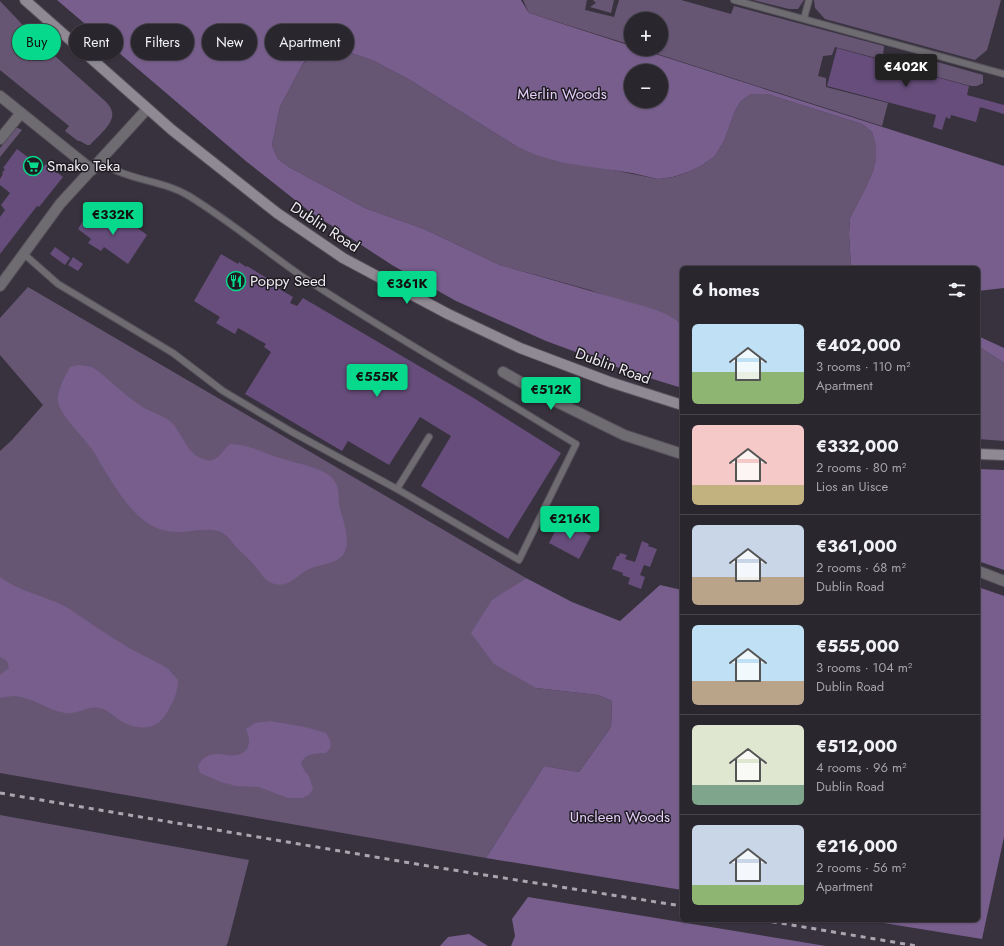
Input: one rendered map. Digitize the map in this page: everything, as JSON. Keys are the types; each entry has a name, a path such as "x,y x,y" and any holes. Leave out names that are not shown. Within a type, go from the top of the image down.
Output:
{"main road":[{"name":"Dublin Road","path":"25,0 147,109 277,213 343,258 448,314 520,348 610,382 680,404"},
{"path":"980,454 1004,455"}],"street":[{"path":"0,96 92,170"},
{"path":"0,286 60,204 147,109"},
{"path":"0,139 21,113"},
{"path":"503,372 545,396 624,435 680,453"},
{"path":"980,572 1004,581"}],"lane":[{"path":"734,0 1004,74"},
{"path":"804,18 809,0"},
{"path":"24,254 58,284 173,354 223,391 292,432 397,489 519,560 576,444 395,335 300,275 225,220 190,197 169,186 108,168 100,161"},
{"path":"397,489 429,437"}],"shaded area":[{"path":"523,0 587,0 585,10 614,17 619,0 681,0 731,14 734,6 884,46 883,56 887,58 887,61 835,47 832,55 823,56 818,76 826,78 826,87 888,103 882,126 664,56 668,56 668,12 624,12 624,43 529,13"},
{"path":"593,0 614,0 611,13 590,7 596,3"},
{"path":"753,0 804,0 798,9 789,9"},
{"path":"814,0 1001,0 987,50 975,60 825,19 815,8"},
{"path":"0,1 22,24 12,24 12,60 59,60 105,101 112,112 111,121 105,130 90,145 78,141 65,131 69,126 0,70"},
{"path":"354,54 372,60 410,80 516,146 602,168 658,179 674,177 688,172 701,166 715,156 724,141 735,111 741,101 751,94 767,94 862,124 872,132 876,146 876,159 873,171 866,187 850,218 849,234 851,266 680,266 680,324 590,290 500,265 424,229 365,208 289,167 278,159 272,145 280,107 301,67 306,60 354,60"},
{"path":"909,54 983,75 983,83 977,86 971,86 896,66 898,59"},
{"path":"15,128 22,130 0,157 0,148"},
{"path":"28,287 526,578 511,588 536,688 598,695 612,701 611,727 579,772 544,766 486,858 0,773 0,451 12,440 43,405 0,355 0,318"},
{"path":"980,347 1004,363 1004,441 980,439"},
{"path":"0,815 249,860 226,946 0,946"}],"green space":[{"name":"Merlin Woods","path":"57,0 521,0 529,13 624,44 624,56 662,56 1004,166 1004,288 980,291 980,266 851,266 849,234 850,218 866,187 873,171 876,159 876,146 872,132 862,124 767,94 751,94 741,101 735,111 724,141 715,156 701,166 688,172 673,177 658,179 632,173 564,163 536,155 516,146 410,80 372,60 354,54 354,24 265,24 265,60 306,60 280,107 272,145 278,159 289,167 365,208 424,229 500,265 650,308 667,315 680,324 680,387 630,372 546,341 456,301 392,265 309,211 247,162 123,56 123,24 85,24"},
{"path":"980,337 1004,348 1004,363 980,347"},
{"path":"78,365 92,367 141,406 170,421 177,429 190,450 200,458 213,460 217,458 230,444 237,444 316,468 328,475 333,479 338,488 339,505 347,542 343,555 336,561 311,568 292,581 279,585 266,579 221,532 211,530 178,532 165,531 142,519 132,510 109,477 93,450 67,419 60,407 58,397 62,384 70,367"},
{"path":"980,469 1004,470 1004,570 980,562"},
{"path":"0,577 21,589 68,608 129,648 168,669 178,680 178,685 173,701 162,720 152,726 140,727 127,724 109,712 96,707 74,713 65,713 21,697 13,696 0,698 0,675 9,668 7,661 0,657"},
{"name":"Uncleen Woods","path":"526,578 572,602 620,621 660,585 680,590 680,890 486,858 544,766 579,772 611,727 612,701 598,695 536,688 494,664 471,633 492,600"},
{"path":"980,588 1004,596 1004,837 982,939 877,922 980,922"},
{"path":"270,721 305,727 326,733 330,740 331,747 326,753 309,755 303,759 301,763 309,776 313,789 309,795 302,798 288,798 259,787 236,786 221,782 200,773 198,766 204,758 215,754 238,755 242,753 248,747 249,742 246,729 255,723"},
{"path":"528,897 826,946 511,946 515,936 512,919"},
{"path":"469,934 488,946 440,946 448,937"}],"building":[{"path":"837,48 888,62 890,57 897,59 895,66 969,86 967,95 1004,105 1004,114 980,107 976,122 951,115 950,119 946,117 942,130 933,127 936,115 827,86"},
{"path":"17,149 42,168 46,164 63,177 39,207 37,206 0,254 0,217 5,210 1,205 10,193 0,185 0,179 5,169 3,168"},
{"path":"104,212 121,223 124,218 147,235 128,264 104,247 101,251 88,243 91,239 78,229 86,216 92,219 94,215 99,218"},
{"path":"55,247 70,258 65,265 50,254"},
{"path":"221,254 238,264 239,262 246,267 247,266 270,280 277,285 276,287 293,297 290,303 297,306 303,298 472,397 561,453 508,539 421,486 451,436 420,417 389,465 348,441 342,451 245,394 271,352 264,347 266,344 238,328 235,334 216,323 220,317 194,301"},
{"path":"73,257 83,264 78,271 68,265"},
{"path":"561,520 591,536 579,559 549,543"},
{"path":"642,541 649,544 648,546 657,549 650,567 644,565 640,575 645,577 641,589 628,584 630,578 622,575 623,573 612,569 617,556 619,556 620,553 627,555 625,559 635,562"}],"railway":[{"path":"0,793 434,867 680,906"},
{"path":"774,922 917,946"}],"place":[{"name":"Smako Teka","path":"33,166"},
{"name":"Poppy Seed","path":"236,281"}]}
